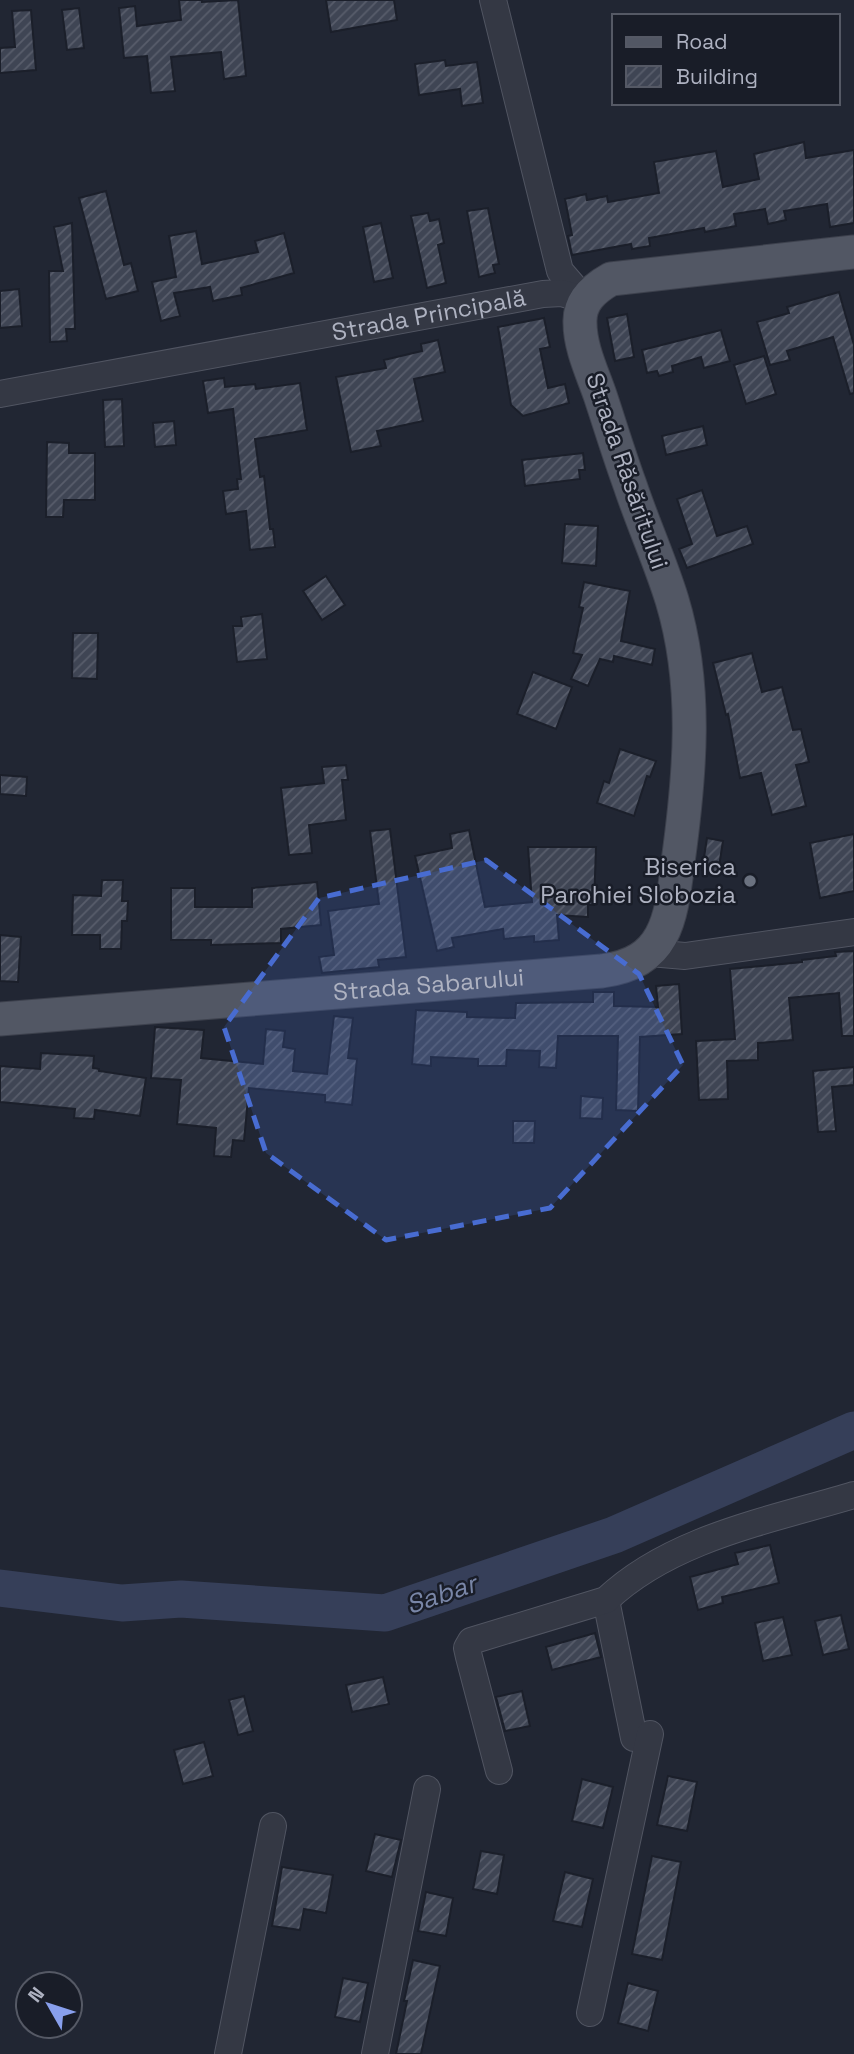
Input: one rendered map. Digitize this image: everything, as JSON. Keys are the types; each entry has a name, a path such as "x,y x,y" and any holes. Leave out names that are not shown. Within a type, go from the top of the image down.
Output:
{"main road":[{"path":"585,300 597,287 611,279 854,252"},
{"name":"Strada Răsăritului","path":"585,300 579,315 582,341 629,485 672,600 688,683 690,756 676,882 665,927 650,953"},
{"name":"Strada Sabarului","path":"0,1020 602,971 631,965 650,953"}],"street":[{"path":"493,0 560,271 585,300"},
{"name":"Strada Principală","path":"0,394 543,294 562,293 585,300"},
{"name":"Strada Sabarului","path":"650,953 685,956 854,932"},
{"path":"499,1771 467,1648 471,1641 606,1600 619,1587 663,1559 704,1541 854,1495"},
{"path":"590,2013 642,1736 606,1600"},
{"path":"375,2054 427,1789"},
{"path":"228,2054 273,1826"}],"highlighted area":[{"path":"486,860 639,974 683,1065 550,1208 386,1240 266,1153 224,1027 319,898"}],"building":[{"path":"179,0 238,0 246,76 224,79 221,52 171,57 175,91 151,93 147,56 124,58 119,8 135,6 137,26 181,20"},
{"path":"326,0 394,0 397,20 331,32"},
{"path":"79,8 84,48 67,50 62,10"},
{"path":"31,10 36,70 0,73 0,48 15,47 12,11"},
{"path":"445,60 446,66 477,62 483,103 462,106 460,89 419,95 415,64"},
{"path":"804,142 806,158 854,150 854,223 830,227 827,204 784,211 786,220 768,224 765,209 734,214 736,226 705,232 704,228 649,238 650,246 632,249 631,244 572,255 568,236 572,235 565,199 586,194 587,200 607,196 608,202 659,193 654,162 716,151 723,187 759,179 754,154"},
{"path":"106,191 124,265 131,263 138,291 106,299 79,198"},
{"path":"488,208 499,264 493,265 495,273 479,277 467,211"},
{"path":"428,213 430,221 439,219 444,243 438,245 446,283 427,288 411,216"},
{"path":"72,223 75,329 66,329 67,341 50,342 49,271 63,271 54,227"},
{"path":"381,223 393,278 374,282 363,227"},
{"path":"196,231 202,264 258,252 255,241 284,233 294,273 241,288 242,295 213,301 210,287 174,293 180,316 161,321 152,282 176,277 169,236"},
{"path":"19,289 22,326 0,328 0,291"},
{"path":"839,292 854,345 854,393 850,394 833,337 787,351 790,360 770,365 757,322 789,313 787,307"},
{"path":"627,314 634,357 615,361 607,318"},
{"path":"544,318 550,347 540,349 548,388 565,384 569,403 523,416 511,405 498,327"},
{"path":"721,330 730,361 704,368 701,357 672,366 673,372 659,376 657,371 647,373 642,350"},
{"path":"438,340 445,372 414,379 423,421 377,431 381,446 351,452 336,377 386,368 384,360 422,351 421,344"},
{"path":"764,356 776,394 746,404 734,365"},
{"path":"224,378 225,387 255,384 256,389 300,383 307,430 255,439 260,477 264,476 270,529 273,529 275,547 250,550 246,511 226,514 223,491 238,489 237,479 241,479 233,409 208,413 203,381"},
{"path":"122,399 124,446 105,447 103,400"},
{"path":"174,421 176,445 155,447 153,423"},
{"path":"703,426 707,445 666,455 662,436"},
{"path":"47,442 69,443 69,453 95,453 95,500 64,500 63,517 46,517"},
{"path":"583,453 585,470 579,470 580,479 525,486 522,460"},
{"path":"702,490 717,536 747,526 753,544 687,568 679,549 692,544 677,499"},
{"path":"565,524 598,526 596,566 562,563"},
{"path":"326,576 345,605 322,620 303,591"},
{"path":"584,582 630,591 621,641 655,649 652,665 614,656 613,662 600,659 588,686 571,679 582,655 573,653 583,608 579,607"},
{"path":"262,614 267,659 237,662 233,626 242,626 241,617"},
{"path":"73,633 98,633 97,679 72,678"},
{"path":"752,653 762,692 782,687 793,730 801,729 809,762 796,765 806,806 772,815 761,773 740,778 728,714 726,715 713,663"},
{"path":"533,672 572,687 556,729 517,714"},
{"path":"620,749 656,761 650,777 647,776 634,816 597,803 604,781 609,783"},
{"path":"346,765 348,780 342,780 346,820 309,825 312,853 289,855 281,788 324,783 322,767"},
{"path":"0,775 27,777 26,796 0,794"},
{"path":"390,829 406,957 378,960 379,967 322,973 319,957 334,955 328,911 379,904 370,831"},
{"path":"469,830 485,907 532,902 528,847 596,847 594,905 588,905 588,917 557,915 559,940 534,942 534,936 504,939 503,929 452,938 454,947 437,951 415,856 452,848 450,834"},
{"path":"854,834 854,891 820,898 810,843"},
{"path":"707,838 723,841 718,873 702,870"},
{"path":"102,880 123,880 122,901 128,901 127,921 122,921 121,949 100,949 100,935 72,935 73,895 101,896"},
{"path":"317,882 321,925 281,929 281,943 211,945 211,940 171,940 171,888 195,888 195,907 252,907 252,888"},
{"path":"0,935 21,937 18,982 0,981"},
{"path":"854,951 854,1036 842,1036 839,993 789,998 793,1040 758,1043 758,1060 727,1061 728,1099 699,1100 696,1041 735,1039 730,969 802,962 836,956 835,952"},
{"path":"679,984 682,1034 640,1037 638,1111 616,1110 618,1036 558,1036 556,1068 539,1067 540,1051 507,1050 506,1066 478,1066 478,1059 431,1057 431,1066 412,1064 416,1010 467,1012 467,1017 515,1018 516,1003 593,1002 593,992 614,992 614,1006 658,1007 656,986"},
{"path":"334,1016 353,1018 348,1058 357,1059 352,1105 325,1102 325,1095 249,1088 244,1141 233,1140 231,1157 214,1156 216,1128 177,1124 181,1080 151,1078 155,1027 204,1030 201,1058 263,1064 266,1029 285,1031 283,1047 295,1049 293,1071 327,1074"},
{"path":"41,1053 94,1056 93,1068 99,1071 146,1078 140,1116 95,1110 94,1119 74,1118 75,1109 0,1102 0,1066 40,1069"},
{"path":"854,1067 854,1085 832,1087 836,1131 818,1132 813,1071"},
{"path":"581,1096 603,1098 602,1119 580,1118"},
{"path":"513,1121 535,1121 534,1143 513,1143"},
{"path":"770,1545 779,1583 722,1597 723,1603 698,1610 690,1577 738,1564 735,1553"},
{"path":"841,1615 849,1649 823,1655 815,1621"},
{"path":"783,1617 792,1655 763,1661 755,1623"},
{"path":"595,1633 601,1657 552,1670 546,1647"},
{"path":"383,1677 389,1704 352,1712 346,1685"},
{"path":"522,1691 530,1726 505,1731 496,1697"},
{"path":"244,1696 253,1731 238,1735 229,1700"},
{"path":"204,1742 213,1776 183,1784 174,1750"},
{"path":"668,1776 697,1782 687,1831 657,1825"},
{"path":"582,1779 613,1787 603,1828 572,1821"},
{"path":"375,1834 401,1840 392,1877 366,1871"},
{"path":"481,1851 504,1855 497,1894 473,1889"},
{"path":"652,1856 681,1862 662,1960 632,1954"},
{"path":"282,1867 333,1875 326,1913 304,1909 300,1930 272,1926"},
{"path":"565,1872 593,1879 582,1927 553,1921"},
{"path":"426,1892 453,1898 446,1936 418,1931"},
{"path":"413,1960 440,1966 421,2054 396,2054 407,2001 404,2001"},
{"path":"343,1978 368,1983 360,2022 335,2017"},
{"path":"628,1983 658,1991 648,2031 618,2023"}],"waterway":[{"name":"Sabar","path":"0,1588 122,1603 181,1599 385,1613 614,1535 854,1430"}],"place":[{"name":"Biserica Parohiei Slobozia","path":"750,881"}]}
